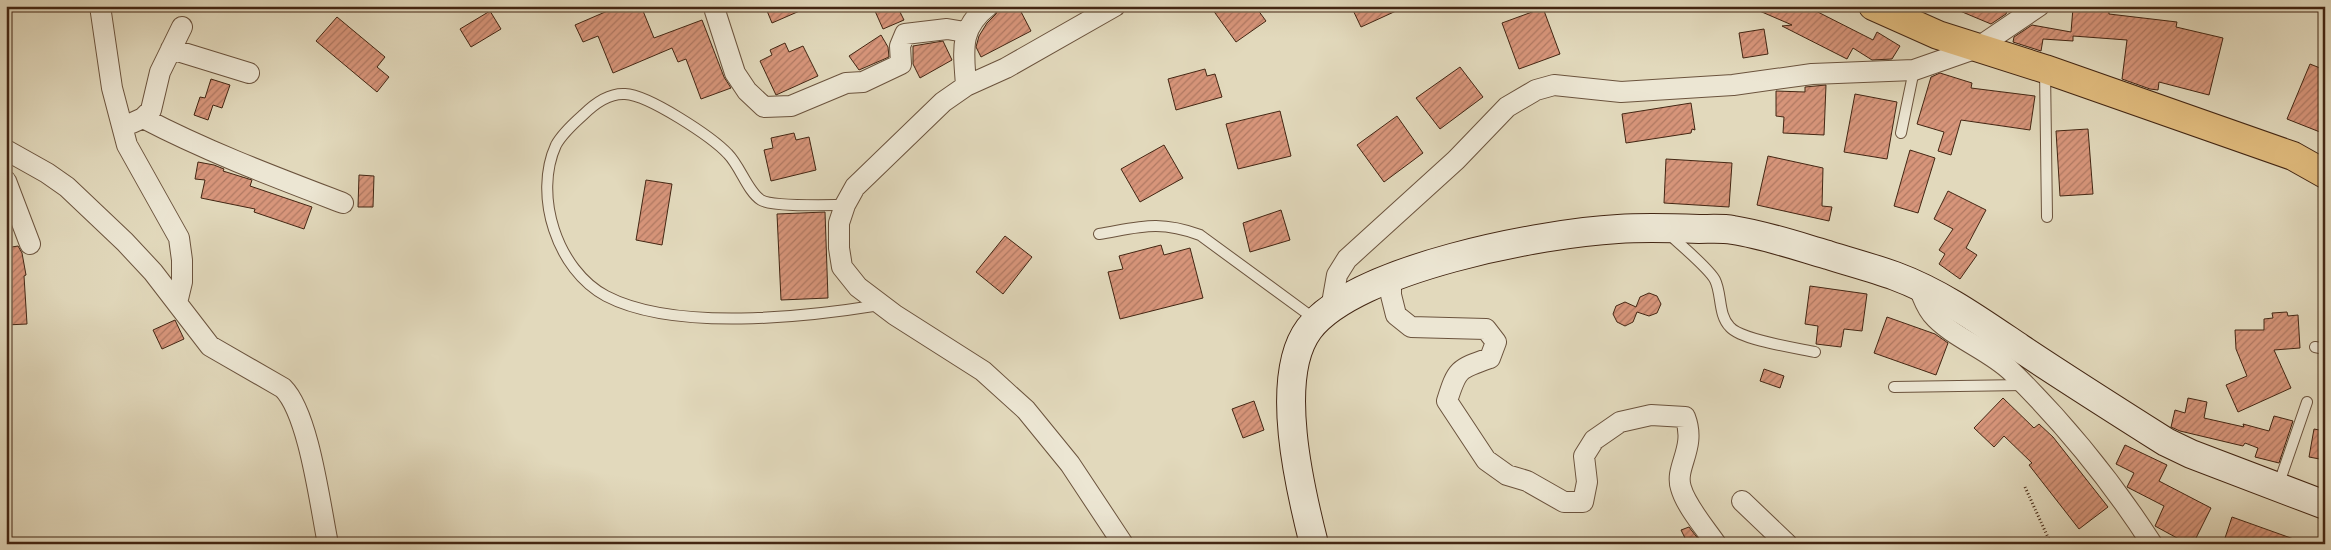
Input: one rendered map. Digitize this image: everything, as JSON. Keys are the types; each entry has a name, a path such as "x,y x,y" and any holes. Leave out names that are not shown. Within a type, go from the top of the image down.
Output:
{"main road":[{"path":"1873,6 1938,36 2045,69 2293,156 2325,174"},
{"path":"1314,544 1295,454 1291,419 1291,388 1296,357 1309,330 1325,315 1360,290 1391,277 1513,243 1615,229 1732,230 1803,248 1896,277 1948,301 1983,322 2019,348 2166,442 2191,454 2325,505"}],"street":[{"path":"100,6 112,88 126,145 180,238 182,282 177,303"},
{"path":"716,6 714,11 735,73 747,91 764,107 791,106 846,83 863,82 887,73 901,64 900,46 905,34 947,29 965,32"},
{"path":"966,86 965,32 977,15 988,6"},
{"path":"1115,6 1006,68 966,86 944,102 855,187 845,205 839,223 842,267 858,287 881,305 983,371 1006,390 1026,410 1070,464 1123,544"},
{"path":"1325,315 1337,275 1347,259 1456,160 1507,106 1536,90 1554,85 1621,92 1732,85 1812,74 1914,70 1977,48 2039,6"},
{"path":"122,124 134,123 144,118 151,110 160,72 182,27"},
{"path":"171,49 249,73"},
{"path":"144,118 181,138 230,160 343,203"},
{"path":"6,150 48,174 66,187 125,242 154,272 210,346 283,388 292,397 301,420 313,466 328,544"},
{"path":"6,181 30,244"},
{"path":"1391,277 1391,295 1396,316 1411,327 1486,329 1496,342 1490,358 1465,366 1454,377 1447,401 1486,460 1507,475 1527,481 1564,502 1583,502 1587,482 1584,456 1594,440 1620,422 1651,415 1685,417 1690,429 1689,448 1680,474 1680,488 1716,544"},
{"path":"1919,287 1932,315 1945,327 1998,359 2025,385 2085,452 2133,515 2152,544"},
{"path":"1742,501 1787,544"}],"lane":[{"path":"2045,69 2047,217"},
{"path":"1902,133 1914,70"},
{"path":"845,205 761,201 728,154 712,140 658,105 638,96 624,94 609,97 592,106 573,124 557,144 549,172 549,206 557,242 568,262 584,280 605,296 629,306 658,312 712,318 826,314 881,305"},
{"path":"1100,234 1155,224 1178,227 1200,235 1325,315"},
{"path":"1662,228 1714,278 1720,292 1724,316 1730,327 1752,338 1814,352"},
{"path":"1894,387 2025,385"},
{"path":"2278,487 2308,402"}],"path":[{"path":"2025,487 2051,544"}],"building":[{"path":"619,6 641,6 654,38 702,20 724,77 731,88 701,99 686,59 678,62 672,48 613,73 598,36 583,42 575,25"},
{"path":"765,6 811,6 772,23"},
{"path":"885,6 897,6 904,20 883,29 875,11"},
{"path":"1000,6 1018,6 1031,31 981,57 976,47 979,36"},
{"path":"1210,6 1255,6 1266,21 1236,42"},
{"path":"1351,6 1407,6 1361,27"},
{"path":"1748,6 1806,6 1873,40 1877,32 1900,46 1892,59 1872,60 1853,48 1847,59 1782,26 1792,25"},
{"path":"1948,6 2009,6 2006,14 1991,24"},
{"path":"1543,8 1560,54 1519,69 1502,23"},
{"path":"2073,8 2109,11 2109,14 2177,22 2176,27 2223,38 2209,95 2159,82 2158,90 2150,89 2122,79 2127,40 2073,36 2073,41 2043,39 2041,51 2013,42 2014,37 2032,25 2071,32"},
{"path":"490,11 501,29 471,47 460,29"},
{"path":"337,17 385,57 377,67 389,77 377,92 316,41"},
{"path":"1764,29 1768,54 1743,58 1739,33"},
{"path":"881,35 888,47 889,57 859,70 849,56"},
{"path":"943,41 952,60 920,78 913,64 913,46"},
{"path":"785,43 789,52 803,46 818,76 776,95 760,61 772,55 770,50"},
{"path":"2310,64 2325,70 2325,134 2287,119"},
{"path":"1460,67 1483,97 1440,129 1416,98"},
{"path":"1205,69 1207,76 1215,74 1222,97 1176,110 1168,79"},
{"path":"1940,73 1972,83 1971,88 2035,96 2030,130 1961,120 1951,155 1938,151 1944,132 1917,124 1931,77"},
{"path":"211,79 230,85 222,108 213,105 208,120 194,115 200,97 205,98"},
{"path":"1826,85 1824,135 1783,133 1784,117 1776,116 1776,91 1805,92 1805,87"},
{"path":"1855,94 1897,102 1887,159 1844,152"},
{"path":"1691,103 1695,130 1692,129 1691,133 1626,143 1622,114"},
{"path":"1280,111 1291,156 1238,169 1226,124"},
{"path":"1397,116 1423,153 1384,182 1357,145"},
{"path":"2088,129 2093,194 2060,196 2056,131"},
{"path":"794,133 796,140 809,137 816,170 771,181 764,150 773,148 771,138"},
{"path":"1164,145 1183,178 1140,202 1121,169"},
{"path":"1910,150 1935,158 1918,213 1894,206"},
{"path":"1768,156 1823,168 1822,206 1832,207 1829,221 1757,205"},
{"path":"1666,159 1732,163 1729,207 1664,203"},
{"path":"198,162 214,165 224,169 223,171 252,180 250,186 312,207 304,229 254,212 255,209 201,198 205,180 195,179"},
{"path":"359,175 374,176 373,207 358,207"},
{"path":"646,180 672,184 662,245 636,240"},
{"path":"1948,191 1986,210 1966,248 1977,255 1960,279 1939,264 1945,254 1939,250 1953,229 1934,219"},
{"path":"1281,210 1290,240 1250,252 1243,223"},
{"path":"825,212 828,298 781,300 777,214"},
{"path":"1005,236 1032,257 1003,294 976,272"},
{"path":"1161,245 1164,255 1190,248 1203,298 1120,319 1108,272 1123,269 1119,256"},
{"path":"18,246 22,253 26,275 24,276 27,324 6,325 6,248"},
{"path":"1810,286 1867,294 1862,331 1844,329 1841,347 1816,344 1818,326 1805,324"},
{"path":"1649,293 1657,296 1661,304 1657,313 1649,316 1637,312 1633,322 1625,326 1617,322 1613,314 1616,306 1625,302 1636,307 1640,297"},
{"path":"2287,312 2288,316 2298,315 2300,348 2274,350 2291,388 2238,412 2226,385 2247,376 2236,349 2235,330 2264,330 2264,319 2273,318 2272,313"},
{"path":"1887,317 1935,334 1948,343 1936,375 1874,353"},
{"path":"175,320 184,339 162,349 153,330"},
{"path":"1764,369 1784,376 1780,388 1760,381"},
{"path":"2003,398 2034,428 2039,424 2053,437 2108,507 2079,529 2029,465 2032,463 2004,436 1994,447 1974,428"},
{"path":"2188,398 2207,402 2204,418 2244,427 2243,424 2269,431 2274,416 2293,421 2279,463 2255,457 2258,448 2245,443 2243,446 2180,431 2171,427 2175,410 2185,413"},
{"path":"1254,401 1264,430 1243,438 1232,409"},
{"path":"2314,429 2325,431 2325,460 2309,457"},
{"path":"2125,445 2167,465 2159,481 2211,508 2193,544 2188,544 2155,526 2164,506 2127,487 2134,473 2116,464"},
{"path":"2232,517 2302,542 2301,544 2223,544"},
{"path":"1689,527 1700,541 1688,544 1681,530"}]}
